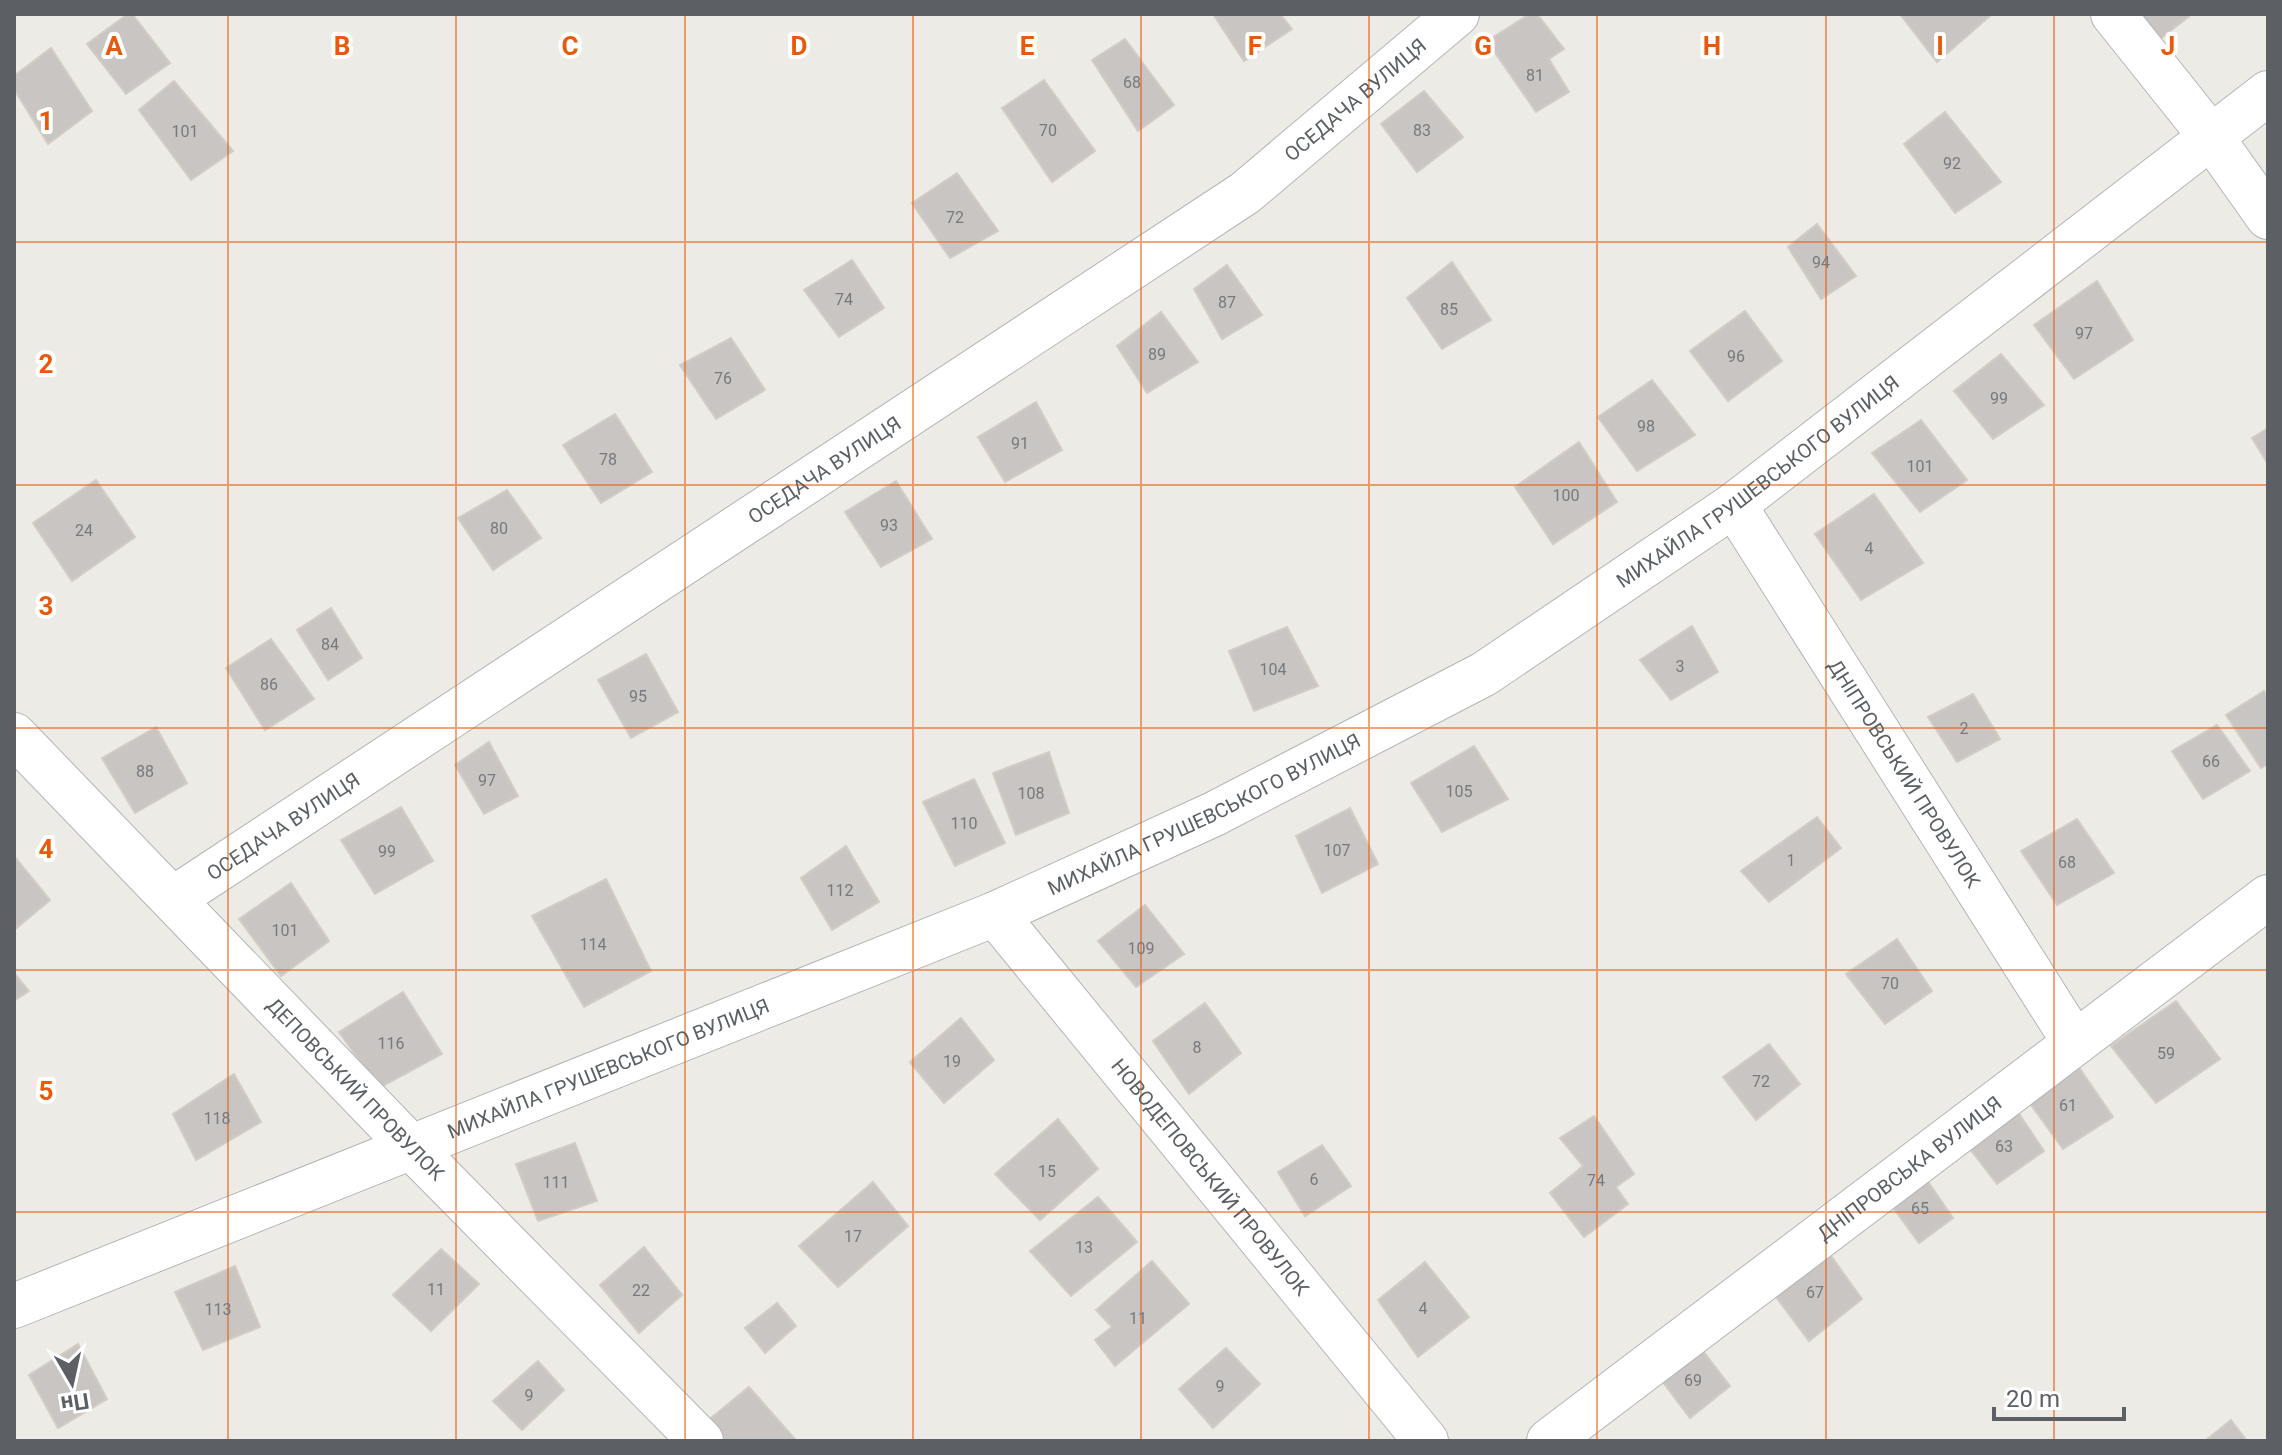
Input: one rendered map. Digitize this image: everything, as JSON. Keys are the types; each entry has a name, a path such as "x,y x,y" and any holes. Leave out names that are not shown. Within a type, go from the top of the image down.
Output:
{"street":[{"name":"ОСЕДАЧА ВУЛИЦЯ","path":"173,899 1245,193 1457,14"},
{"path":"2113,14 2212,138 2268,217"},
{"name":"МИХАЙЛА ГРУШЕВСЬКОГО ВУЛИЦЯ","path":"14,1306 995,914 1214,814 1484,674 1734,505 2268,93"},
{"name":"ДНІПРОВСЬКИЙ ПРОВУЛОК","path":"1734,505 2075,1043"},
{"name":"ДЕПОВСЬКИЙ ПРОВУЛОК","path":"14,735 411,1147 701,1441"},
{"name":"ДНІПРОВСЬКА ВУЛИЦЯ","path":"1549,1441 2268,897"},
{"name":"НОВОДЕПОВСЬКИЙ ПРОВУЛОК","path":"995,914 1426,1441"}],"building":[{"path":"132,14 170,63 126,94 87,44"},
{"path":"1213,14 1280,14 1292,29 1244,61"},
{"path":"1530,14 1537,14 1564,49 1549,59 1569,92 1536,112 1487,41"},
{"path":"1900,14 1991,14 1991,15 1937,62"},
{"path":"2134,14 2192,14 2156,42"},
{"path":"1125,39 1174,105 1138,131 1092,60"},
{"path":"51,48 92,111 48,144 14,89 14,76"},
{"path":"1044,80 1095,151 1052,182 1002,108"},
{"path":"174,81 233,151 191,180 139,110"},
{"path":"1424,91 1463,137 1417,172 1381,124"},
{"path":"1945,112 2001,182 1955,213 1904,144"},
{"path":"957,173 998,231 950,258 912,203"},
{"path":"1817,224 1856,276 1821,299 1788,247"},
{"path":"852,260 884,308 839,337 804,290"},
{"path":"1452,262 1491,320 1442,349 1407,298"},
{"path":"1227,265 1262,315 1222,339 1194,289"},
{"path":"2097,281 2133,340 2074,379 2034,325"},
{"path":"1745,311 1782,361 1728,401 1690,351"},
{"path":"1161,312 1198,362 1147,393 1117,346"},
{"path":"731,338 765,390 716,419 680,365"},
{"path":"2001,354 2044,405 1993,439 1954,391"},
{"path":"1652,380 1695,435 1637,471 1598,417"},
{"path":"1036,402 1062,450 1005,482 978,437"},
{"path":"615,414 652,472 601,503 563,445"},
{"path":"1921,420 1967,480 1920,512 1872,453"},
{"path":"2268,428 2268,464 2252,438"},
{"path":"1579,442 1617,502 1553,544 1515,487"},
{"path":"96,480 135,537 72,581 33,523"},
{"path":"896,481 932,539 881,567 845,512"},
{"path":"507,490 541,538 493,570 458,518"},
{"path":"1874,494 1923,563 1861,600 1815,534"},
{"path":"331,608 362,658 328,680 297,630"},
{"path":"1692,626 1718,672 1671,700 1640,660"},
{"path":"1287,627 1318,686 1254,711 1229,651"},
{"path":"271,639 314,699 265,730 226,668"},
{"path":"646,654 678,712 631,738 598,680"},
{"path":"2264,691 2268,699 2268,764 2261,768 2226,715"},
{"path":"1973,694 2000,739 1957,762 1928,717"},
{"path":"2217,725 2250,771 2203,799 2172,751"},
{"path":"156,727 187,783 135,813 102,758"},
{"path":"489,742 518,796 484,814 455,765"},
{"path":"1474,746 1508,799 1442,832 1411,783"},
{"path":"1049,752 1069,813 1016,835 993,773"},
{"path":"974,779 1005,843 955,866 923,802"},
{"path":"401,807 433,861 375,894 341,840"},
{"path":"1350,808 1378,864 1322,893 1296,836"},
{"path":"1817,817 1841,848 1769,902 1741,871"},
{"path":"2077,819 2114,873 2057,905 2021,851"},
{"path":"846,846 879,902 832,930 801,878"},
{"path":"14,856 50,900 14,930"},
{"path":"606,879 651,971 584,1007 532,916"},
{"path":"291,883 329,941 281,976 239,919"},
{"path":"1145,905 1184,954 1136,987 1098,941"},
{"path":"1897,939 1932,991 1885,1024 1846,974"},
{"path":"14,973 29,991 14,1001"},
{"path":"403,992 442,1054 379,1088 339,1032"},
{"path":"2176,1001 2220,1059 2156,1103 2111,1046"},
{"path":"1205,1003 1241,1053 1189,1094 1153,1041"},
{"path":"961,1018 994,1060 944,1103 910,1062"},
{"path":"1769,1044 1800,1084 1756,1120 1723,1077"},
{"path":"2074,1060 2113,1117 2063,1149 2023,1094"},
{"path":"234,1074 261,1122 196,1160 173,1114"},
{"path":"2013,1105 2044,1151 1997,1184 1963,1140"},
{"path":"1594,1116 1634,1174 1616,1187 1628,1204 1584,1237 1550,1193 1583,1166 1560,1138"},
{"path":"1058,1119 1098,1169 1040,1220 995,1174"},
{"path":"575,1143 597,1201 538,1221 516,1164"},
{"path":"1322,1145 1351,1186 1305,1216 1278,1172"},
{"path":"1920,1170 1953,1218 1919,1243 1886,1198"},
{"path":"873,1182 908,1226 838,1287 799,1246"},
{"path":"1098,1197 1137,1242 1071,1296 1030,1251"},
{"path":"1821,1242 1862,1299 1809,1341 1767,1285"},
{"path":"644,1247 682,1295 639,1333 600,1285"},
{"path":"441,1249 479,1284 431,1331 393,1295"},
{"path":"1152,1261 1189,1304 1115,1366 1095,1340 1112,1327 1096,1310"},
{"path":"1425,1262 1469,1317 1418,1357 1378,1300"},
{"path":"235,1266 260,1327 203,1350 175,1292"},
{"path":"777,1303 796,1326 765,1353 745,1328"},
{"path":"1696,1342 1730,1386 1690,1418 1656,1373"},
{"path":"78,1344 107,1399 58,1428 29,1375"},
{"path":"1226,1348 1260,1384 1213,1428 1179,1389"},
{"path":"538,1361 564,1390 522,1430 493,1401"},
{"path":"749,1387 795,1439 793,1441 724,1441 706,1422"},
{"path":"2231,1420 2247,1441 2205,1441"}]}
